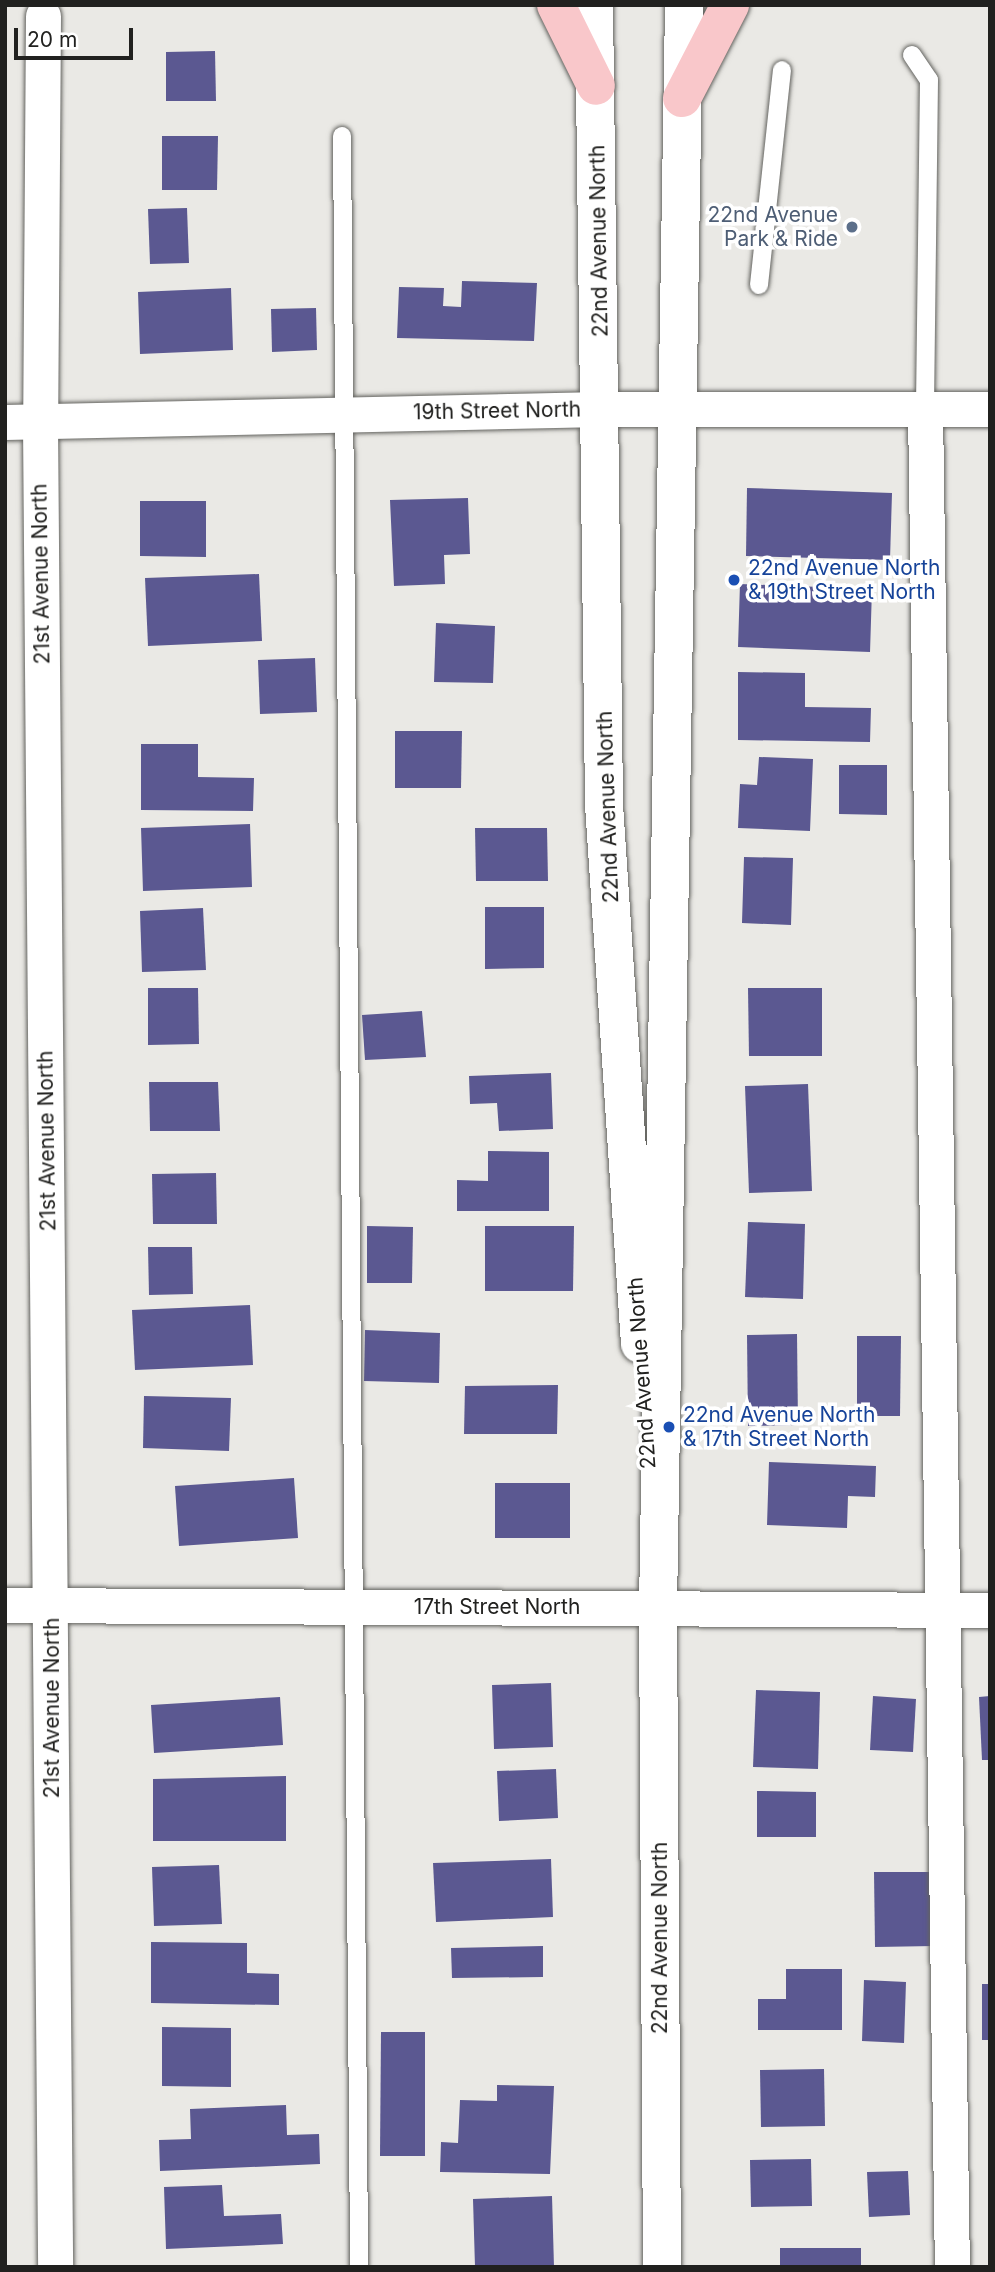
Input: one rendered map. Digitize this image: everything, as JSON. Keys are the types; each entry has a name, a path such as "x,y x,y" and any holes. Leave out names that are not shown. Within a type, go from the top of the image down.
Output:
{"highway":[{"path":"556,5 596,86"},
{"path":"682,99 730,5"}],"main road":[{"name":"22nd Avenue North","path":"594,5 602,409 604,805 658,1608"},
{"name":"22nd Avenue North","path":"662,2267 658,1608 680,409 684,5"}],"street":[{"name":"21st Avenue North","path":"43,16 40,422 52,1604 55,2267"},
{"name":"19th Street North","path":"5,422 602,409 990,409"},
{"path":"925,409 939,1610 952,2267"},
{"name":"17th Street North","path":"5,1605 990,1610"}],"lane":[{"path":"912,55 929,80 925,409"},
{"path":"759,285 782,71"},
{"path":"342,136 357,1606 359,2267"}],"building":[{"path":"215,51 216,101 166,101 166,52"},
{"path":"162,136 218,136 217,190 162,190"},
{"path":"187,208 189,263 150,264 148,209"},
{"path":"462,281 537,283 534,341 397,338 399,287 444,288 443,306 461,307"},
{"path":"231,288 233,350 140,354 138,292"},
{"path":"316,308 317,350 272,352 271,309"},
{"path":"747,488 892,493 890,560 746,556"},
{"path":"468,498 470,554 444,555 445,584 394,586 390,500"},
{"path":"140,501 206,501 206,557 140,556"},
{"path":"259,574 262,641 148,646 145,578"},
{"path":"740,584 872,589 870,652 738,647"},
{"path":"436,623 495,626 493,683 434,682"},
{"path":"315,658 317,712 260,714 258,660"},
{"path":"738,672 805,673 805,707 871,708 870,742 738,740"},
{"path":"395,731 462,731 461,788 395,788"},
{"path":"141,744 198,744 198,777 254,778 253,811 141,810"},
{"path":"759,757 813,759 810,831 738,828 740,784 757,785"},
{"path":"839,765 887,765 887,815 839,814"},
{"path":"250,824 252,887 143,891 141,828"},
{"path":"475,828 547,828 548,881 476,881"},
{"path":"744,857 793,858 791,925 742,923"},
{"path":"485,907 544,907 544,968 485,969"},
{"path":"203,908 206,970 142,972 140,911"},
{"path":"148,988 198,988 199,1044 148,1045"},
{"path":"748,988 822,988 822,1056 749,1056"},
{"path":"422,1011 426,1057 365,1060 362,1015"},
{"path":"551,1073 553,1129 499,1131 497,1103 470,1104 469,1076"},
{"path":"149,1082 218,1082 220,1131 150,1131"},
{"path":"808,1084 812,1191 749,1193 745,1086"},
{"path":"488,1151 549,1152 549,1211 457,1211 457,1180 488,1181"},
{"path":"216,1173 217,1224 153,1224 152,1174"},
{"path":"748,1222 805,1224 803,1299 745,1297"},
{"path":"367,1226 413,1227 412,1283 367,1283"},
{"path":"485,1226 574,1226 573,1291 485,1291"},
{"path":"148,1247 192,1247 193,1294 149,1295"},
{"path":"250,1305 253,1365 135,1370 132,1310"},
{"path":"365,1330 440,1333 439,1383 364,1381"},
{"path":"797,1334 798,1425 748,1426 747,1335"},
{"path":"857,1336 901,1336 900,1416 857,1416"},
{"path":"558,1385 557,1434 464,1434 465,1386"},
{"path":"144,1396 231,1398 229,1451 143,1448"},
{"path":"769,1462 876,1466 875,1497 848,1496 847,1528 767,1525"},
{"path":"294,1478 298,1538 179,1546 175,1486"},
{"path":"495,1483 570,1483 570,1538 495,1538"},
{"path":"551,1683 553,1747 494,1749 492,1685"},
{"path":"756,1690 820,1692 818,1769 753,1767"},
{"path":"873,1696 916,1699 913,1752 870,1750"},
{"path":"990,1696 990,1760 982,1760 979,1697"},
{"path":"280,1697 283,1745 154,1753 151,1705"},
{"path":"556,1769 558,1818 499,1821 497,1771"},
{"path":"286,1776 286,1841 153,1841 153,1779"},
{"path":"757,1791 816,1792 816,1837 757,1837"},
{"path":"551,1859 553,1917 436,1922 433,1863"},
{"path":"219,1865 222,1924 154,1926 152,1867"},
{"path":"874,1872 933,1872 934,1946 875,1947"},
{"path":"151,1942 247,1943 247,1973 279,1974 279,2005 151,2003"},
{"path":"543,1946 543,1977 452,1978 451,1948"},
{"path":"786,1969 842,1969 842,2030 758,2030 758,1999 786,1999"},
{"path":"864,1980 906,1982 904,2043 862,2041"},
{"path":"982,1984 990,1984 990,2040 982,2040"},
{"path":"162,2027 231,2028 231,2087 162,2086"},
{"path":"381,2032 425,2032 425,2156 380,2156"},
{"path":"824,2069 825,2126 761,2127 760,2070"},
{"path":"497,2085 554,2086 550,2174 440,2172 441,2142 458,2143 460,2100 497,2101"},
{"path":"286,2105 287,2135 319,2134 320,2164 160,2171 159,2140 191,2139 190,2109"},
{"path":"811,2159 812,2206 751,2207 750,2160"},
{"path":"908,2171 910,2215 869,2217 867,2172"},
{"path":"222,2185 224,2216 281,2214 283,2244 166,2249 164,2187"},
{"path":"552,2196 554,2267 475,2267 473,2199"},
{"path":"780,2248 861,2248 861,2267 780,2267"}],"place":[{"name":"22nd Avenue Park & Ride","path":"852,227"},
{"name":"22nd Avenue North & 19th Street North","path":"734,580"},
{"name":"22nd Avenue North & 17th Street North","path":"669,1427"}]}
